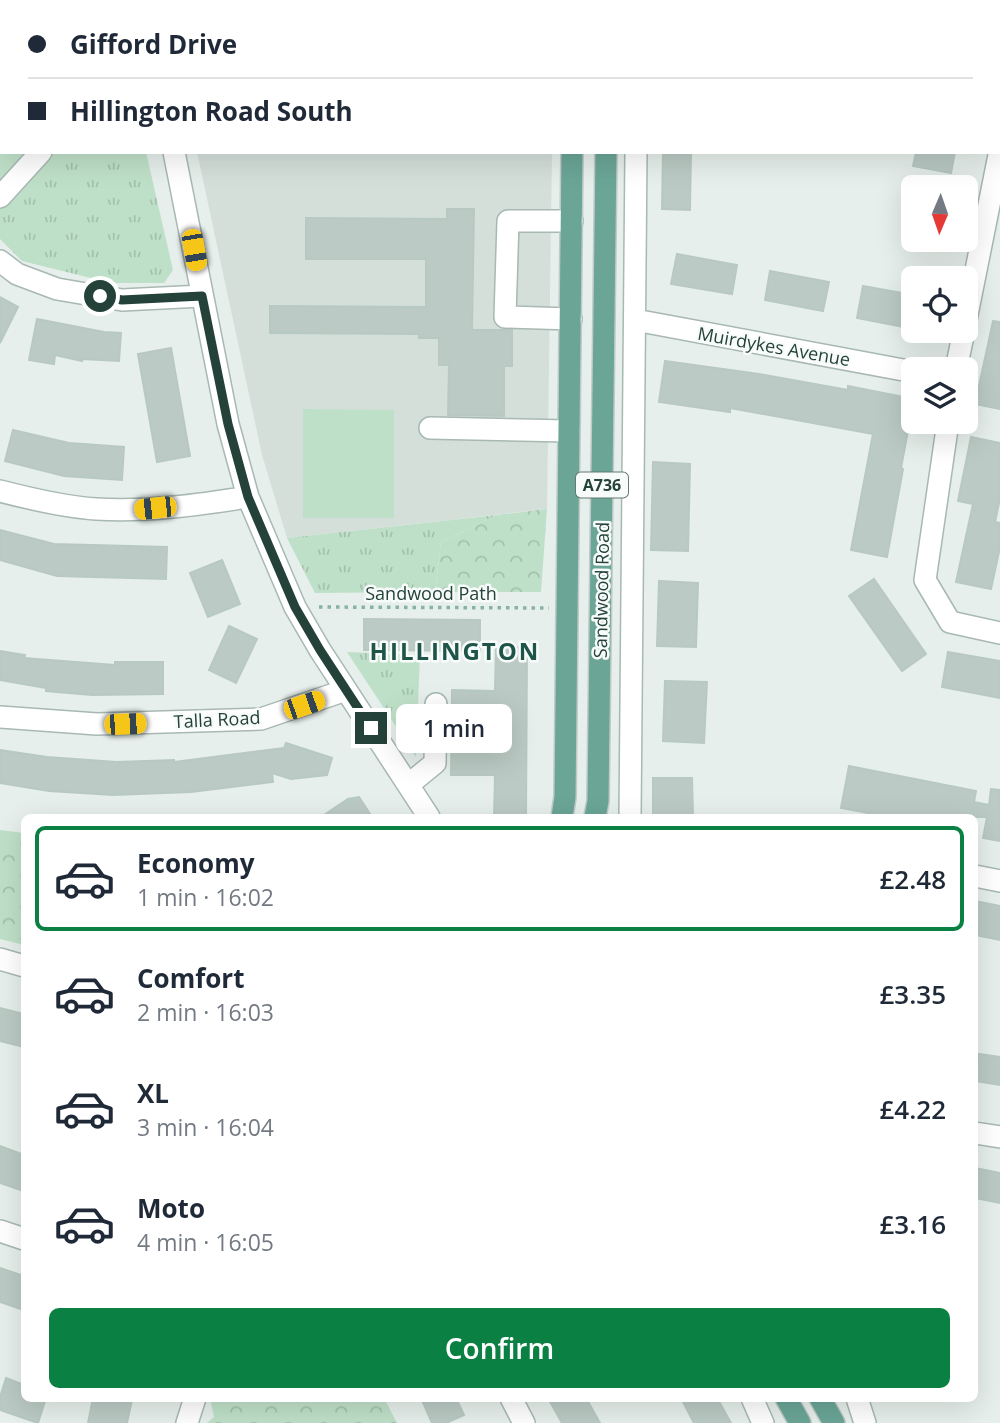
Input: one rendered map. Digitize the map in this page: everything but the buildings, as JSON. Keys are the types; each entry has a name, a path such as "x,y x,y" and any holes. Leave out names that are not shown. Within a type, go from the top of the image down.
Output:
{"main road":[{"name":"Sandwood Road","path":"562,814 565,797 572,154"},
{"name":"Sandwood Road","path":"595,814 598,802 606,154"},
{"path":"788,1402 800,1423"},
{"path":"822,1402 834,1423"}],"street":[{"path":"0,197 39,154"},
{"path":"174,154 228,424 248,497 295,607 427,814"},
{"name":"Sandwood Road","path":"630,814 636,154"},
{"path":"977,266 999,154"},
{"path":"570,319 505,317 508,221 572,221"},
{"path":"0,261 18,274 57,289 122,300 202,296"},
{"name":"Muirdykes Avenue","path":"635,320 901,370"},
{"path":"430,428 569,431"},
{"path":"946,434 925,580 950,622 1000,633"},
{"path":"0,491 93,509 134,510 248,497"},
{"name":"Talla Road","path":"0,717 97,724 261,719 346,690"},
{"path":"408,785 435,763 436,704"},
{"path":"978,877 1000,881"},
{"path":"0,959 21,964"},
{"path":"978,1133 1000,1137"},
{"path":"0,1231 21,1239"},
{"path":"187,1423 194,1402"},
{"path":"513,1402 524,1423"},
{"path":"754,1402 763,1423"},
{"path":"858,1402 865,1423"}],"path":[{"name":"Sandwood Path","path":"295,607 566,608"}],"shaded area":[{"path":"197,154 552,154 547,509 287,538 262,455"}],"green space":[{"path":"0,154 146,154 173,270 164,283 111,283 22,261 0,239"},
{"path":"303,409 394,410 394,518 303,518"},
{"path":"547,509 541,592 435,592 441,542 497,515"},
{"path":"497,515 441,542 435,592 315,593 287,538"},
{"path":"347,652 420,655 416,757"},
{"path":"0,830 21,833 21,944 0,939"},
{"path":"211,1402 386,1402 397,1423 207,1423 214,1417"}],"district":[{"name":"HILLINGTON","path":"455,650"}],"route":[{"path":"100,296 122,300 202,296 228,424 248,497 295,607 371,728"}]}
